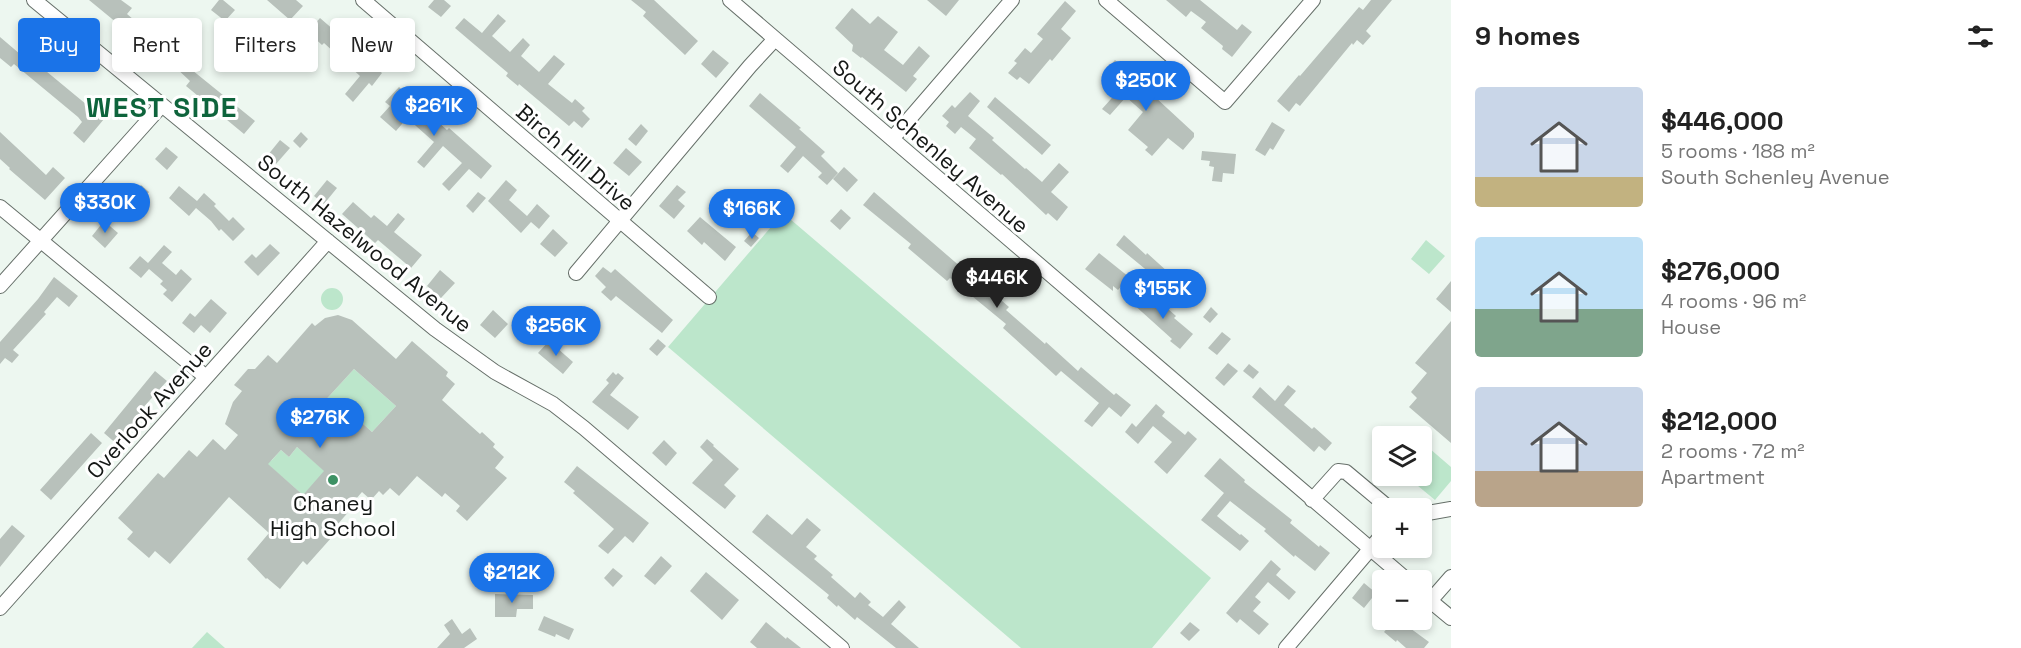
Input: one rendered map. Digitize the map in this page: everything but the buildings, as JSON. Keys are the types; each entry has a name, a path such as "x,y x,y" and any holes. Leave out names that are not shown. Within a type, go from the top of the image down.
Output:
{"street":[{"name":"South Hazelwood Avenue","path":"34,0 435,329 495,372 553,404 584,428 842,648"},
{"name":"Birch Hill Drive","path":"363,0 709,297"},
{"name":"South Schenley Avenue","path":"730,0 1395,570"},
{"path":"892,139 1012,0"},
{"path":"1106,0 1225,102 1313,0"},
{"path":"576,273 775,39"},
{"path":"0,286 162,105"},
{"path":"0,207 206,377"},
{"name":"Overlook Avenue","path":"0,608 328,241"},
{"path":"1312,500 1338,471 1346,472 1377,498"},
{"path":"1432,512 1451,509"},
{"path":"1286,648 1372,547"},
{"path":"1432,592 1451,577"},
{"path":"1432,602 1451,618"}],"green space":[{"path":"783,213 1211,578 1152,648 1021,648 668,347"},
{"path":"1426,240 1445,256 1429,274 1411,259"},
{"path":"332,288 340,291 343,299 340,307 332,310 324,307 321,299 324,291"},
{"path":"354,369 396,406 372,432 351,413 342,423 321,405"},
{"path":"297,447 326,472 303,495 266,463 281,450 289,457"},
{"path":"1432,451 1451,467 1451,481 1435,500 1418,486 1432,486"},
{"path":"207,632 225,648 192,648"}],"place":[{"name":"Chaney High School","path":"333,480"}],"district":[{"name":"WEST SIDE","path":"162,107"}]}
